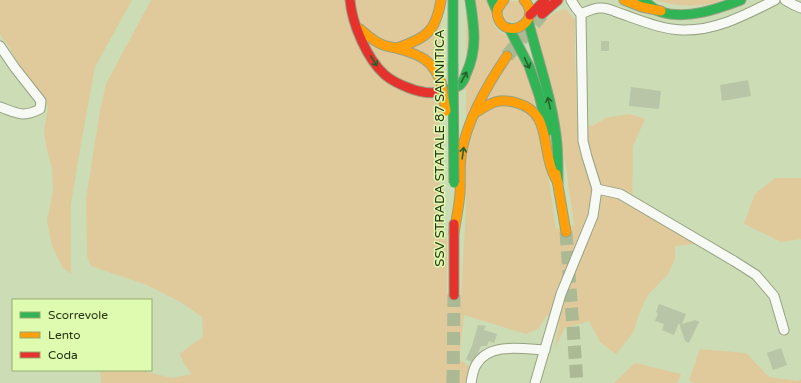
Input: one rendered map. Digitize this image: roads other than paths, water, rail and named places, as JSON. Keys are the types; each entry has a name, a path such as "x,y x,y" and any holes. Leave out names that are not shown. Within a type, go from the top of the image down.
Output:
{"main road":[{"path":"350,0 350,6 356,27 375,63 384,74 400,84 417,91 431,93 451,90 462,83 472,62 475,42 470,0"},
{"path":"397,48 414,43 427,35 437,21 441,0"},
{"name":"SSV STRADA STATALE 87 SANNITICA","path":"453,0 454,295"},
{"path":"492,0 499,20 505,26 514,29 525,25 529,18 545,0"},
{"path":"497,11 504,0"},
{"path":"524,0 529,7 529,18 534,45 552,112 557,144 558,183"},
{"path":"542,14 558,0"},
{"path":"624,0 640,8 674,14 707,11 741,0"},
{"path":"643,0 661,11"},
{"path":"356,27 374,41 385,46 413,53 428,61 437,72 441,82 446,109 447,144 454,183"},
{"path":"509,28 529,66 539,95 547,126 566,232"},
{"path":"454,233 460,195 462,153 467,130 483,94 507,56"},
{"path":"475,113 490,104 503,100 518,103 532,109 542,126 551,169 558,183"}],"street":[{"path":"536,383 561,294 593,216 597,189 583,141 576,7 593,9 603,8 653,25 680,30 697,30 722,24 753,12 775,0"},
{"path":"785,0 797,7 801,16"},
{"path":"0,46 41,101 40,109 32,114 22,115 0,107"},
{"path":"597,189 620,194 756,275 774,296 784,330"},
{"path":"470,383 476,365 485,354 496,350 517,348 545,350"}],"tunnel":[{"path":"507,56 542,14"},
{"path":"566,232 577,383"},
{"path":"453,383 454,295"}]}
